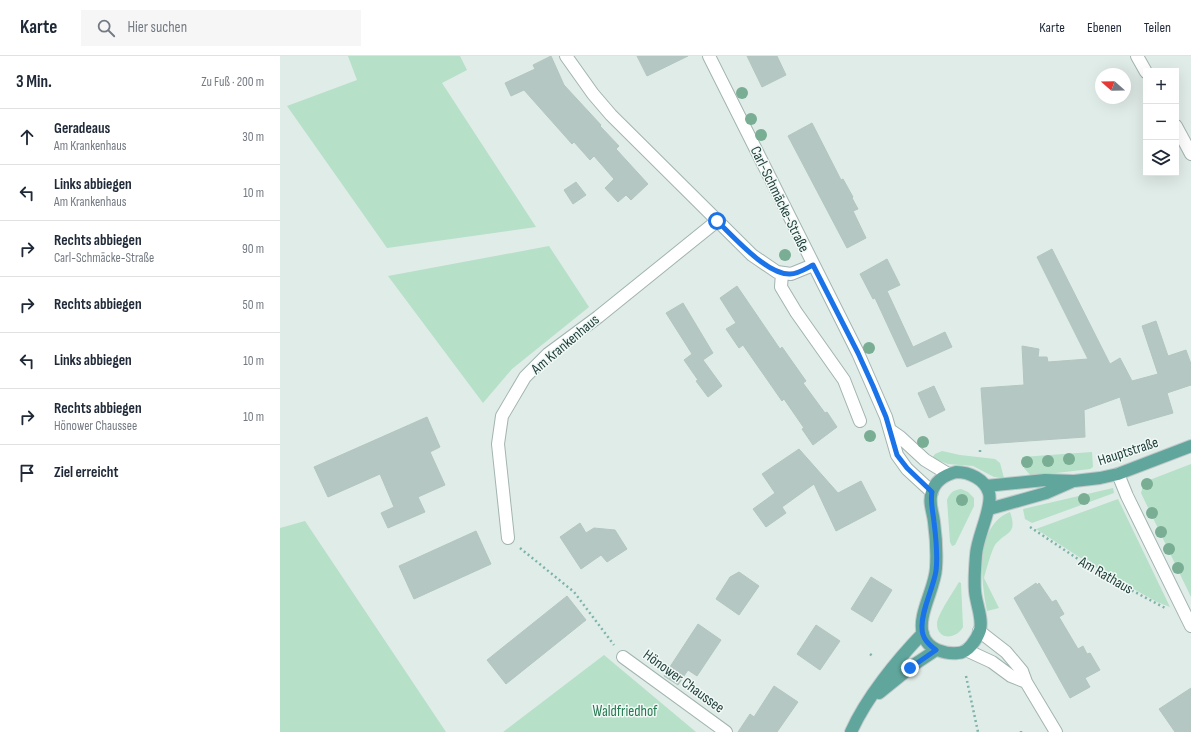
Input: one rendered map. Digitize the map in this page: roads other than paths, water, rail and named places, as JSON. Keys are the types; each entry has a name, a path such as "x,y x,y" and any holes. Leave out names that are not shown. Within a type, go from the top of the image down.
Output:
{"main road":[{"name":"Hauptstraße","path":"986,486 1045,480 1074,481 1100,478 1118,474 1191,446"},
{"path":"963,472 976,478 986,486 989,493 989,509 978,540 976,555 975,592 981,622 979,631 975,641 966,650 960,653 948,654 936,650 928,644 922,627 923,616 933,585 936,569 934,520 930,499 937,483 948,474 963,472"},
{"name":"Hauptstraße","path":"989,509 1046,493 1074,481"},
{"path":"851,732 870,700 900,656 923,633"},
{"path":"870,700 915,664 936,650"}],"street":[{"path":"566,56 593,94 611,115 752,255 777,272 782,273 790,274 813,265"},
{"name":"Carl-Schmäcke-Straße","path":"709,56 858,353 890,430 897,455 907,468 932,492"},
{"path":"1137,56 1144,68"},
{"path":"1179,132 1191,154"},
{"name":"Am Krankenhaus","path":"508,538 498,444 502,416 525,377 548,354 717,221"},
{"path":"782,273 781,287 796,312 844,380 860,421"},
{"path":"890,430 925,460 948,474"},
{"path":"1118,474 1191,626"},
{"path":"979,631 1006,652 1022,671 1026,682 1056,732"},
{"path":"966,650 992,662 1011,676 1026,682"},
{"name":"Hönower Chaussee","path":"623,657 726,732"}],"park label":[{"name":"Waldfriedhof","path":"625,711"}]}
